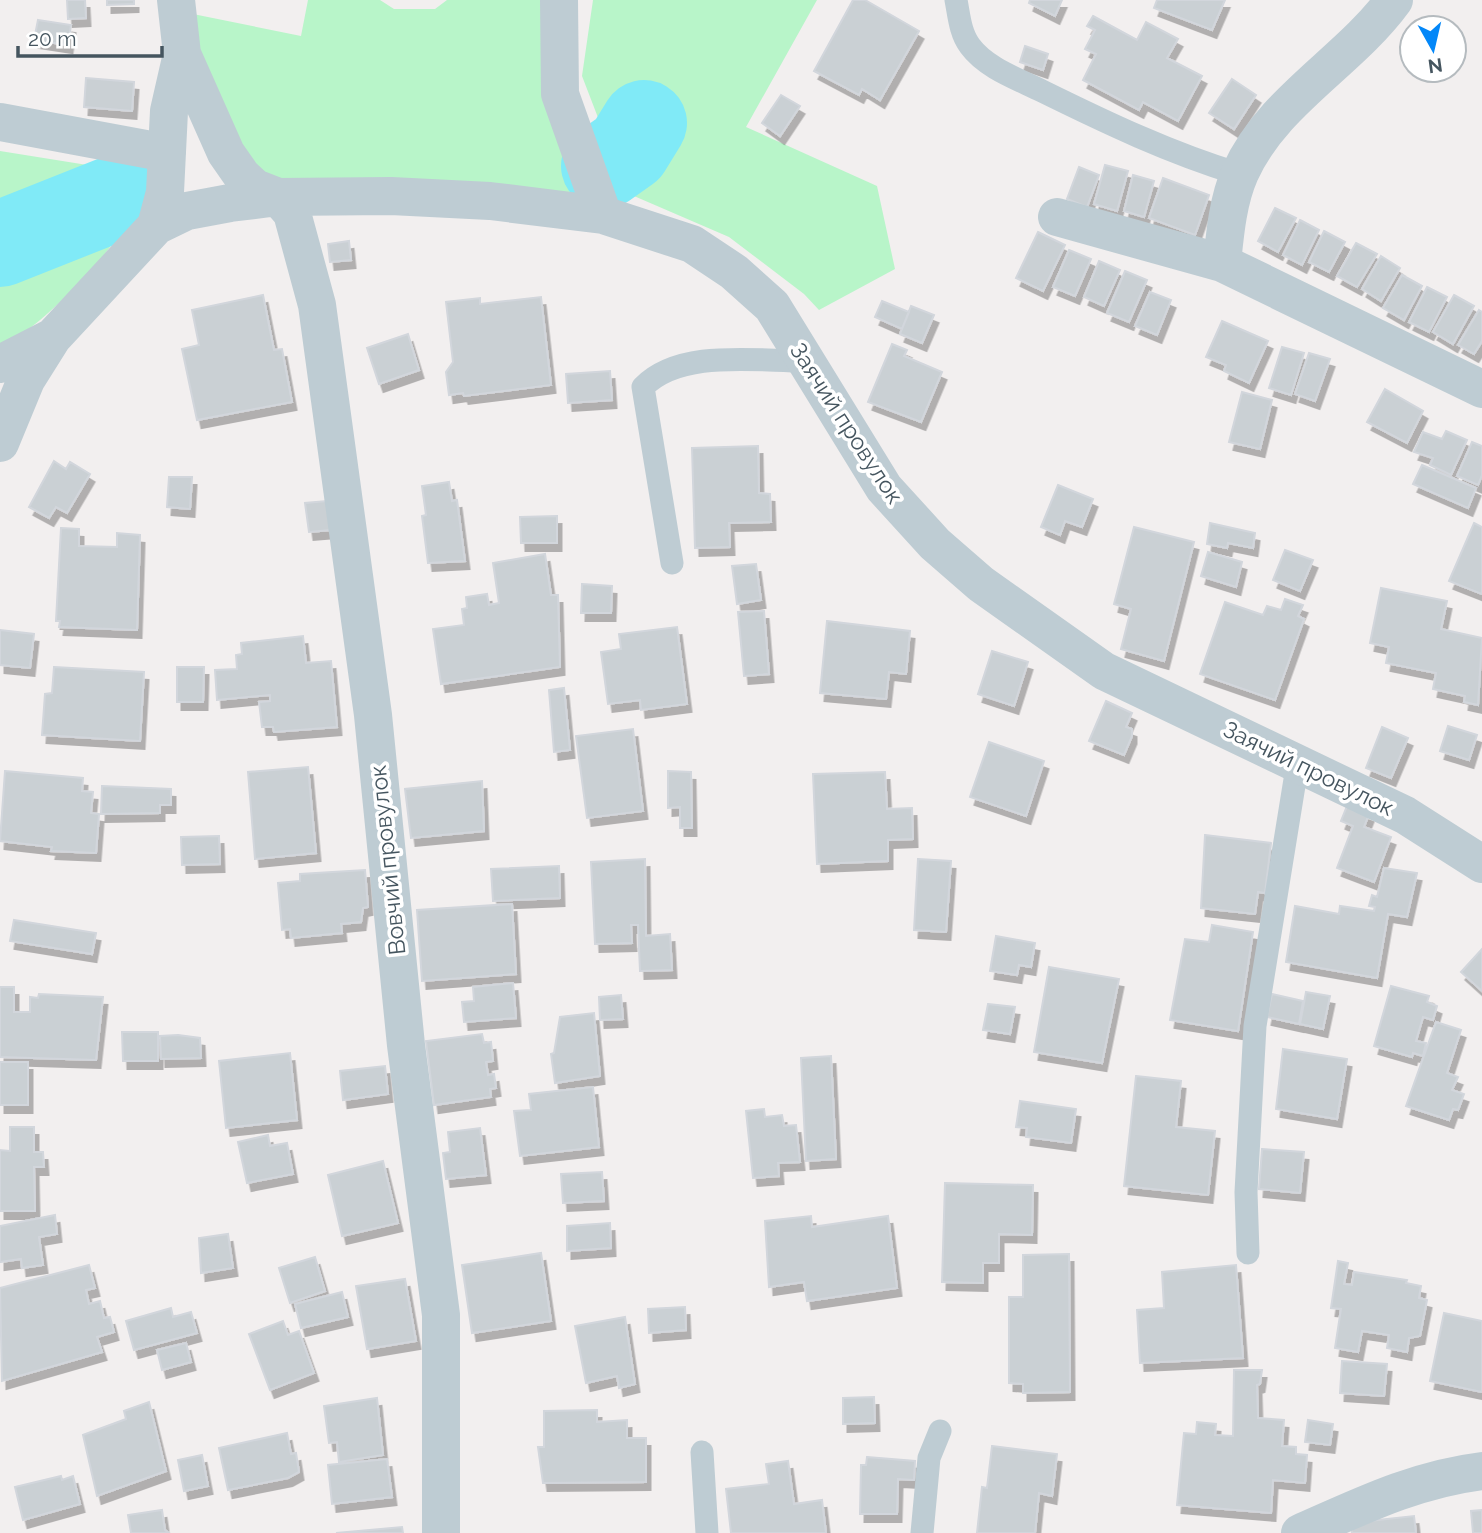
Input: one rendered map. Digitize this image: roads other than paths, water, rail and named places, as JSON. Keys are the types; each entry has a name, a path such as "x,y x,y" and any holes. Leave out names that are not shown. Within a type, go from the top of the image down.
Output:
{"street":[{"path":"176,0 182,54 234,165 255,188 278,197"},
{"path":"559,0 559,94 603,215"},
{"path":"1222,263 1227,218 1239,174 1258,140 1310,85 1379,21 1394,0"},
{"path":"0,443 26,380 52,337 156,226 165,192 169,111 182,54"},
{"path":"0,122 167,153"},
{"name":"Заячий провулок","path":"156,226 187,211 278,197 391,196 453,199 603,215 692,244 734,272 772,306 884,488 935,544 981,584 1104,671 1298,761 1405,815 1482,864"},
{"name":"Вовчий провулок","path":"278,197 292,213 317,304 371,702 406,1045 442,1315 441,1533"},
{"path":"1057,218 1222,263 1482,388"},
{"path":"0,363 52,337"},
{"path":"1300,1533 1377,1497 1425,1480 1482,1471"}],"lane":[{"path":"956,0 963,34 970,46 991,65 1117,129 1180,156 1239,174"},
{"path":"672,563 643,387 654,375 698,363 804,361"},
{"path":"1248,1252 1247,1192 1255,1026 1298,761"},
{"path":"922,1533 929,1458 940,1431"},
{"path":"702,1451 707,1533"}],"waterway":[{"path":"604,166 628,149 644,123"},
{"path":"0,244 121,196"}]}
